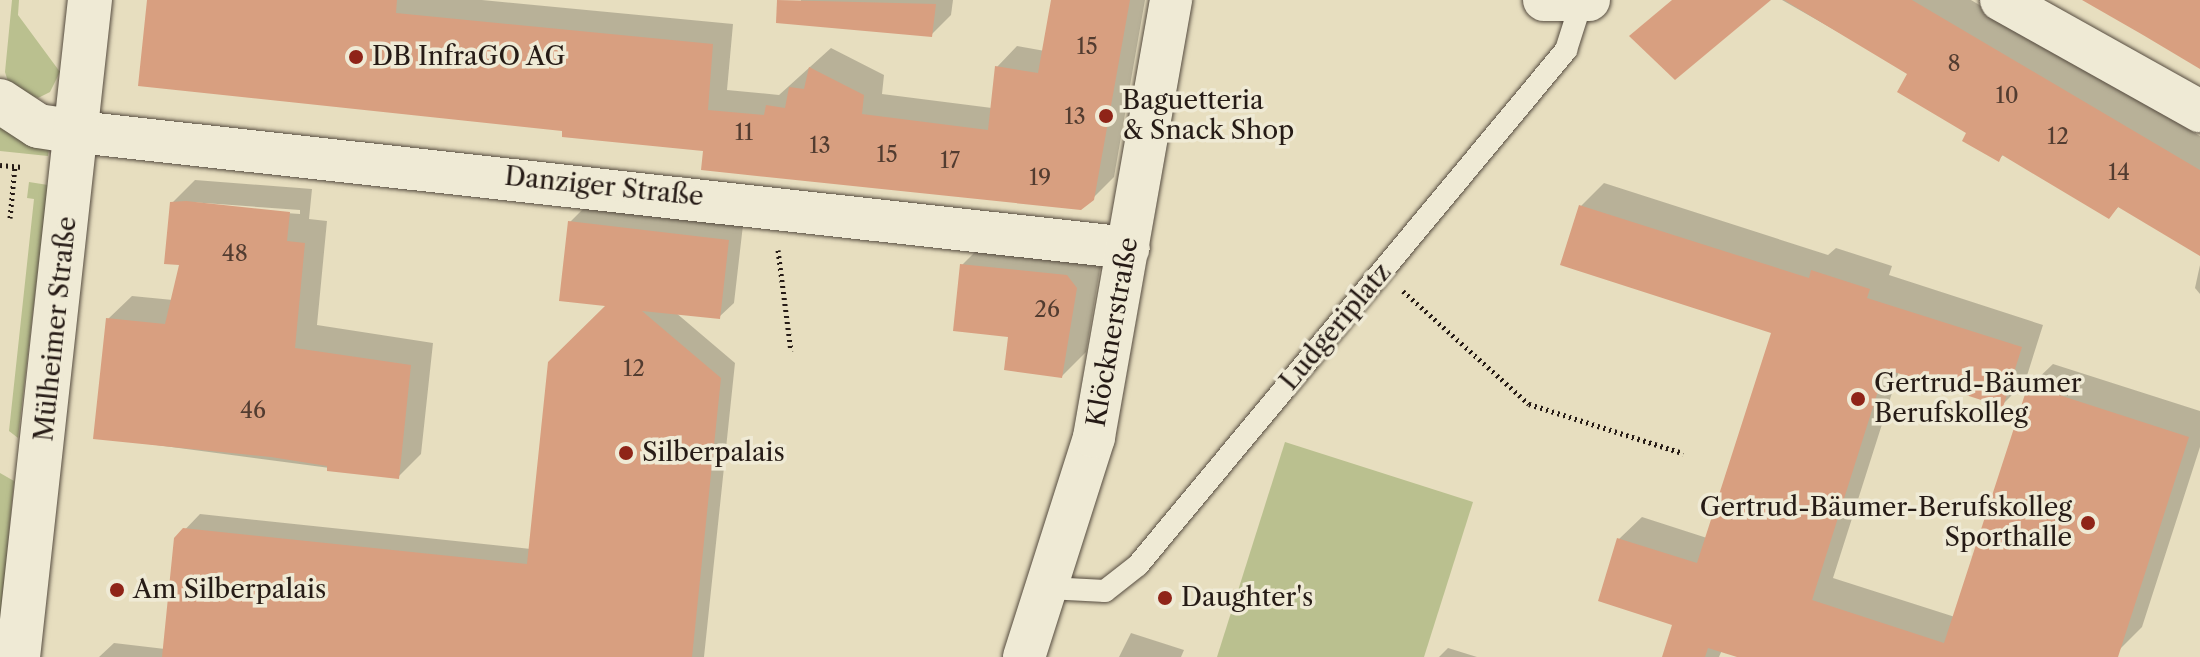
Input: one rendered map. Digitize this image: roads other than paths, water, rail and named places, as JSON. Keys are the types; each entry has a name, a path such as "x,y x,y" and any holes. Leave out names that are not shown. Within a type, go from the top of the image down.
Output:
{"main road":[{"name":"Mülheimer Straße","path":"18,657 78,132 90,0"},
{"path":"0,101 38,126 78,132"}],"street":[{"name":"Klöcknerstraße","path":"1024,657 1094,437 1171,0"},
{"path":"2001,0 2200,111"},
{"name":"Danziger Straße","path":"78,132 1129,248"}],"lane":[{"name":"Ludgeriplatz","path":"1048,588 1105,591 1138,565 1566,50 1571,1"}],"place":[{"name":"DB InfraGO AG","path":"356,57"},
{"name":"Baguetteria & Snack Shop","path":"1106,116"},
{"name":"Gertrud-Bäumer Berufskolleg","path":"1858,399"},
{"name":"Silberpalais","path":"626,453"},
{"name":"Gertrud-Bäumer-Berufskolleg Sporthalle","path":"2088,523"},
{"name":"Am Silberpalais","path":"117,590"},
{"name":"Daughter's","path":"1165,598"}]}
